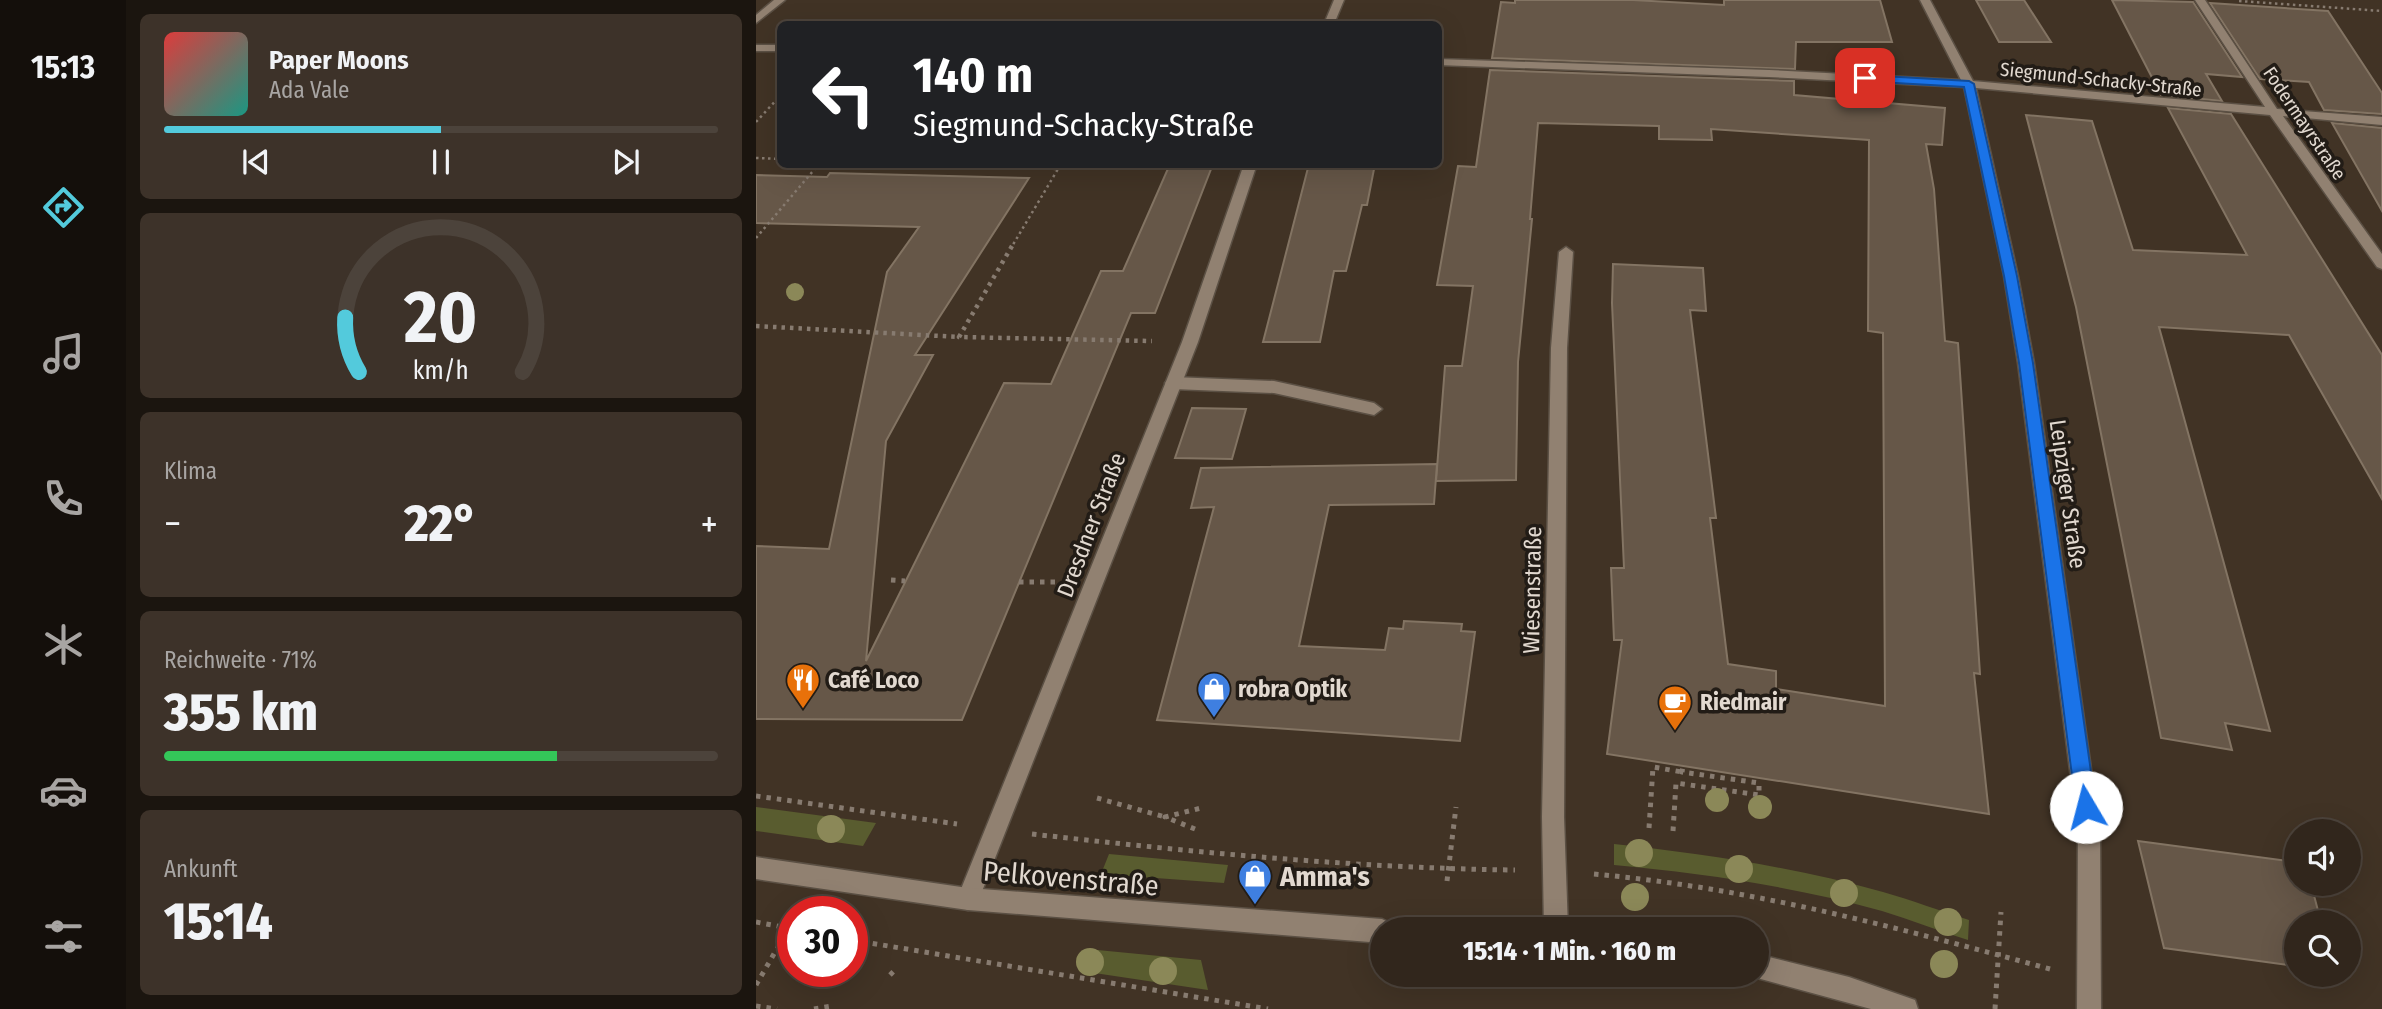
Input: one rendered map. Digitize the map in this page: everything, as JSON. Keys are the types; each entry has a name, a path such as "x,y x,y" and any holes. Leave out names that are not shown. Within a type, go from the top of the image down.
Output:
{"street":[{"path":"756,20 780,0"},
{"path":"1330,21 1339,0"},
{"name":"Leipziger Straße","path":"1925,0 1969,84 2011,276 2026,363 2088,820 2091,954 2089,1009"},
{"name":"Fodermayrstraße","path":"2200,0 2274,114 2382,264"},
{"path":"756,48 777,48"},
{"name":"Siegmund-Schacky-Straße","path":"1442,62 1682,69 1969,84 2274,114 2382,121"},
{"name":"Dresdner Straße","path":"968,899 1190,342 1250,168"},
{"name":"Wiesenstraße","path":"1556,917 1553,817 1559,348 1566,252"},
{"path":"1174,383 1274,387 1374,409"},
{"name":"Pelkovenstraße","path":"756,869 968,899 1370,930"},
{"path":"1769,969 1849,989 1906,1009"}],"path":[{"path":"2237,1 2382,11"},
{"path":"756,122 777,99"},
{"path":"756,158 777,159"},
{"path":"756,238 816,168"},
{"path":"960,337 1058,169 1033,168"},
{"path":"756,326 960,337 1190,342"},
{"path":"891,580 905,581"},
{"path":"1649,828 1654,767 1683,769 1759,783 1759,795 1676,783 1673,831"},
{"path":"756,796 1088,842"},
{"path":"1097,798 1165,817 1195,829"},
{"path":"1447,881 1456,807"},
{"path":"1165,817 1201,808"},
{"path":"1995,1009 2001,912"},
{"path":"756,922 777,926"},
{"path":"868,943 1268,1009"},
{"path":"756,985 777,951"},
{"path":"890,975 897,968"},
{"path":"756,1006 777,1009"},
{"path":"814,1009 832,1006"}],"green space":[{"path":"756,807 876,823 863,846 756,831"},
{"path":"1614,844 1749,862 1883,892 1969,920 1968,940 1882,911 1783,888 1614,865"},
{"path":"1109,854 1228,865 1224,883 1101,874"},
{"path":"1087,949 1201,960 1208,990 1081,971"}],"building":[{"path":"1515,0 1633,0 1724,5 1724,0 1880,0 1892,42 1796,42 1795,69 1492,58 1501,2 1515,3"},
{"path":"1976,0 2024,0 2051,42 1999,42"},
{"path":"2112,0 2193,2 2242,77 2206,74 2222,101 2161,95"},
{"path":"2210,3 2328,11 2382,93 2382,114 2324,110 2309,82 2260,79"},
{"path":"1490,70 1794,81 1794,95 1945,108 1942,145 1926,144 1934,189 1945,341 1958,343 1980,674 1974,673 1989,814 1607,754 1622,640 1614,640 1611,568 1624,568 1612,303 1613,264 1703,268 1706,311 1690,310 1716,518 1710,518 1728,664 1776,671 1776,689 1885,706 1883,333 1868,331 1869,140 1711,129 1712,140 1659,139 1659,126 1538,123 1518,362 1516,480 1436,481 1445,366 1462,366 1473,286 1437,285 1458,166 1476,167"},
{"path":"2168,108 2231,114 2382,355 2382,499 2289,335 2159,327 2270,731 2225,723 2232,750 2161,738 2076,307 2026,115 2092,121 2133,250 2247,255"},
{"path":"2332,123 2382,128 2382,211"},
{"path":"1168,168 1211,168 1155,313 1131,313 962,720 756,719 756,546 829,549 887,272 919,227 756,223 756,175 827,177 830,173 1029,178 915,355 933,355 886,441 866,661 1004,383 1051,384 1101,271 1123,271"},
{"path":"1308,168 1374,168 1367,205 1362,205 1346,271 1334,271 1320,342 1263,342"},
{"path":"1192,408 1246,409 1232,459 1175,458"},
{"path":"1437,464 1434,504 1329,505 1299,646 1385,650 1389,628 1403,629 1404,621 1462,624 1461,631 1475,632 1460,741 1157,720 1214,507 1191,508 1201,468"},
{"path":"2138,841 2284,860 2284,896 2314,896 2318,910 2284,910 2284,964 2164,948"}],"place":[{"name":"Café Loco","path":"803,710"},
{"name":"robra Optik","path":"1214,719"},
{"name":"Riedmair","path":"1675,732"},
{"name":"Amma's","path":"1255,906"}],"route":[{"path":"1865,78 1969,84 2011,276 2026,363 2086,807"}]}
